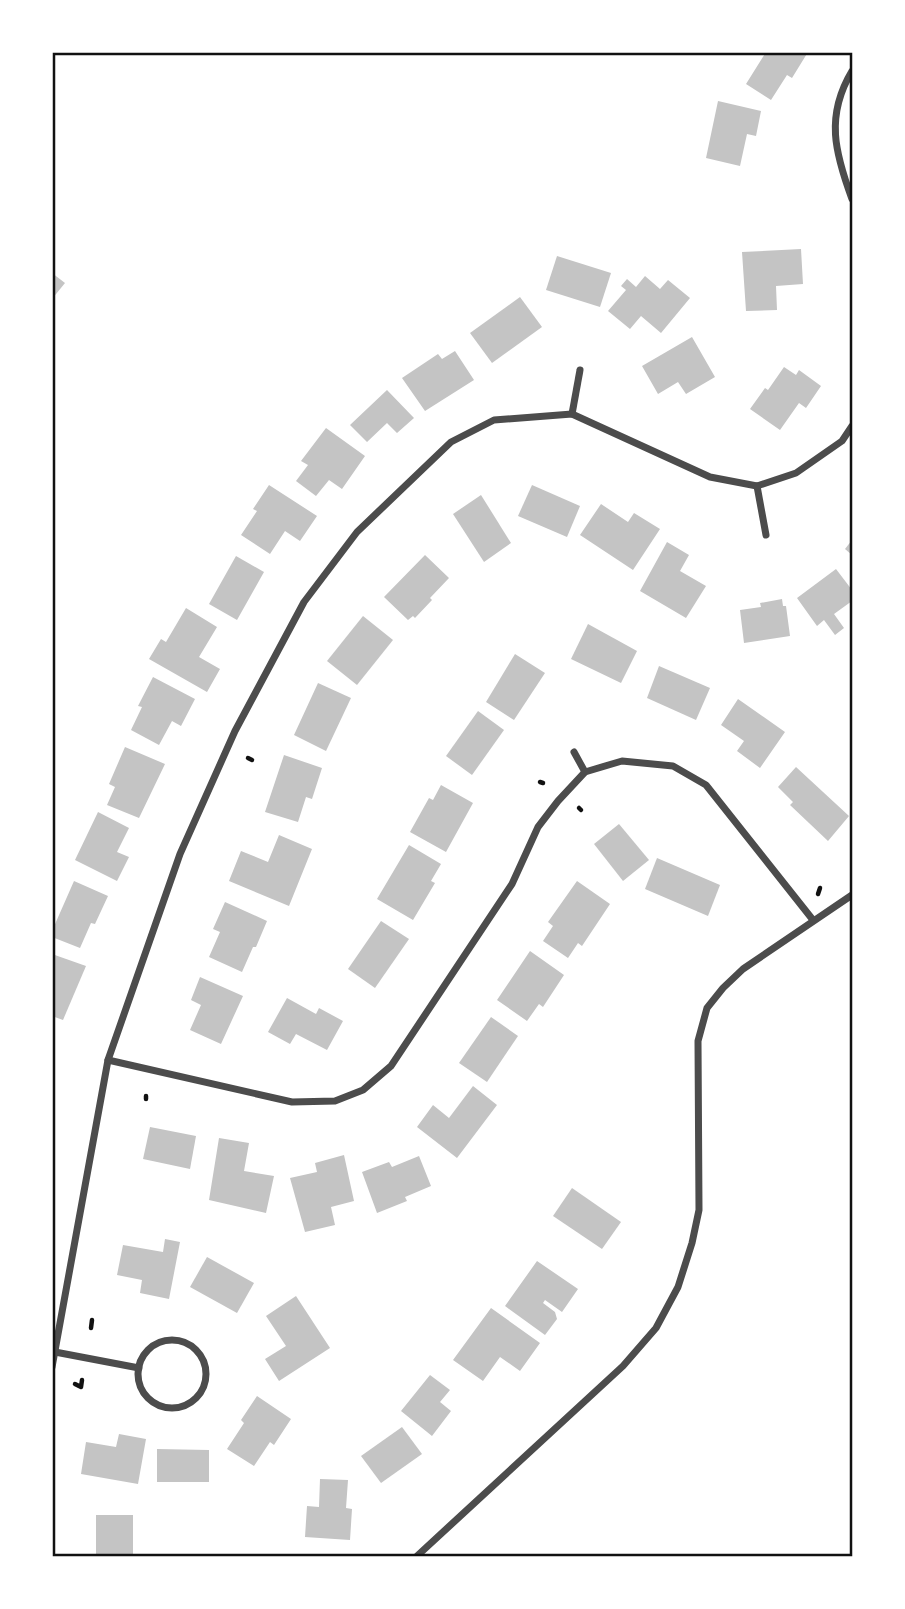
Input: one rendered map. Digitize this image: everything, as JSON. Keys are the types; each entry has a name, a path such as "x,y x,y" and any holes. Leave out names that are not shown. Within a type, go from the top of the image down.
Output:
{"street":[{"path":"852,71 835,121 838,161 852,199"},
{"path":"572,414 580,370"},
{"path":"52,1367 108,1060 180,854 234,731 304,602 357,532 451,442 494,420 572,414 710,477 757,486 796,472 842,441 852,426"},
{"path":"757,486 766,535"},
{"path":"574,752 585,772"},
{"path":"108,1060 292,1102 335,1101 363,1090 391,1066 512,884 538,827 558,801 585,772 622,761 673,766 706,785 813,920"},
{"path":"416,1556 623,1366 656,1328 678,1287 699,1210 698,1041 707,1008 743,969 852,895"},
{"path":"175,1340 186,1343 202,1358 206,1368 206,1380 195,1399 174,1408 152,1401 145,1394 140,1384 139,1368 146,1352 154,1345 175,1340"},
{"path":"55,1352 139,1368"}],"path":[{"path":"91,1328 92,1320"},
{"path":"75,1384 81,1387 82,1380"}],"building":[{"path":"766,52 808,52 792,78 787,75 771,100 746,84"},
{"path":"718,101 761,111 756,136 747,134 740,166 706,158"},
{"path":"801,249 803,284 776,286 777,310 746,311 742,252"},
{"path":"557,256 611,273 600,307 546,290"},
{"path":"52,273 65,283 52,299"},
{"path":"645,276 660,289 668,280 690,298 661,333 641,316 630,329 608,311 626,290 621,286 627,279 636,287"},
{"path":"520,297 542,327 492,363 470,333"},
{"path":"692,337 715,377 686,394 678,382 658,394 642,366"},
{"path":"455,351 474,380 425,411 402,378 438,354 442,359"},
{"path":"784,367 796,375 799,370 821,386 806,408 799,403 780,430 750,409"},
{"path":"387,390 414,418 397,433 387,423 367,442 350,425"},
{"path":"326,428 365,456 342,489 329,480 316,496 296,481 308,465 301,461"},
{"path":"269,485 317,516 300,541 285,531 270,554 241,535 257,511 253,509"},
{"path":"532,485 580,506 567,537 518,516"},
{"path":"481,495 511,543 484,562 453,514"},
{"path":"601,504 628,522 634,513 660,529 633,570 580,535"},
{"path":"852,540 852,555 845,549"},
{"path":"667,542 689,555 680,571 706,586 686,618 640,591"},
{"path":"425,555 449,578 415,618 413,616 408,620 384,597"},
{"path":"236,556 264,572 237,620 209,604"},
{"path":"836,569 852,590 852,601 834,614 844,628 835,635 824,620 817,626 797,598"},
{"path":"782,599 783,606 786,606 790,636 744,643 740,610 761,607 760,603"},
{"path":"186,608 217,627 199,657 220,669 207,692 149,659 161,639 166,642"},
{"path":"363,616 393,640 357,685 327,661"},
{"path":"588,624 637,651 621,683 571,659"},
{"path":"515,654 545,673 514,720 486,702"},
{"path":"659,666 710,688 696,720 647,698"},
{"path":"153,677 195,699 181,726 172,721 159,745 131,730 142,707 138,706"},
{"path":"318,683 351,698 326,751 294,735"},
{"path":"738,699 785,732 760,768 737,751 744,741 721,725"},
{"path":"478,711 504,730 472,775 446,756"},
{"path":"125,747 165,764 139,818 107,805 115,787 109,784"},
{"path":"284,755 322,768 312,799 306,797 298,822 265,812"},
{"path":"796,767 849,816 828,841 790,805 793,802 778,787"},
{"path":"441,785 473,803 446,852 410,832 429,798 433,800"},
{"path":"98,812 129,828 117,852 129,857 117,881 75,860"},
{"path":"619,824 649,860 623,881 594,844"},
{"path":"279,835 312,849 289,906 229,881 241,851 268,862"},
{"path":"409,845 441,864 431,881 435,883 413,920 377,899"},
{"path":"657,858 720,885 708,916 645,889"},
{"path":"74,881 108,896 95,924 91,923 80,948 52,937 52,931"},
{"path":"577,881 610,904 582,946 578,943 568,958 543,941 553,926 548,922"},
{"path":"225,902 267,921 242,972 209,957 220,932 213,929"},
{"path":"381,921 409,939 375,988 348,969"},
{"path":"530,951 564,975 543,1007 539,1004 527,1021 497,1000"},
{"path":"52,954 86,966 63,1020 52,1016"},
{"path":"200,977 243,996 221,1044 190,1030 201,1005 191,1000"},
{"path":"287,998 316,1014 319,1008 343,1021 327,1050 296,1034 290,1044 268,1032"},
{"path":"491,1017 518,1036 487,1082 459,1063"},
{"path":"473,1086 497,1105 457,1158 417,1127 433,1105 449,1118"},
{"path":"150,1127 196,1136 190,1169 143,1159"},
{"path":"219,1138 249,1143 244,1171 274,1176 266,1213 209,1200"},
{"path":"344,1155 354,1201 331,1207 335,1225 305,1232 290,1178 317,1172 315,1163"},
{"path":"419,1156 431,1186 405,1197 407,1201 377,1213 362,1172 389,1162 392,1167"},
{"path":"572,1188 621,1222 602,1249 553,1216"},
{"path":"165,1239 180,1242 169,1299 140,1293 142,1280 117,1275 123,1245 163,1252"},
{"path":"207,1257 254,1283 237,1313 190,1287"},
{"path":"537,1261 578,1289 562,1312 545,1300 543,1303 555,1312 557,1319 545,1335 505,1306"},
{"path":"296,1296 330,1348 279,1381 265,1359 286,1346 266,1316"},
{"path":"491,1308 540,1343 520,1371 500,1357 483,1381 453,1360"},
{"path":"430,1375 450,1390 440,1402 451,1411 432,1436 401,1411"},
{"path":"257,1396 291,1419 274,1445 270,1442 254,1466 227,1449 244,1423 241,1420"},
{"path":"402,1427 422,1454 381,1483 361,1456"},
{"path":"119,1434 146,1439 138,1484 81,1474 86,1442 116,1447"},
{"path":"157,1449 209,1450 209,1482 157,1482"},
{"path":"320,1479 348,1480 346,1508 352,1509 350,1540 305,1537 307,1506 319,1507"},
{"path":"96,1515 133,1515 133,1556 96,1556"}]}
